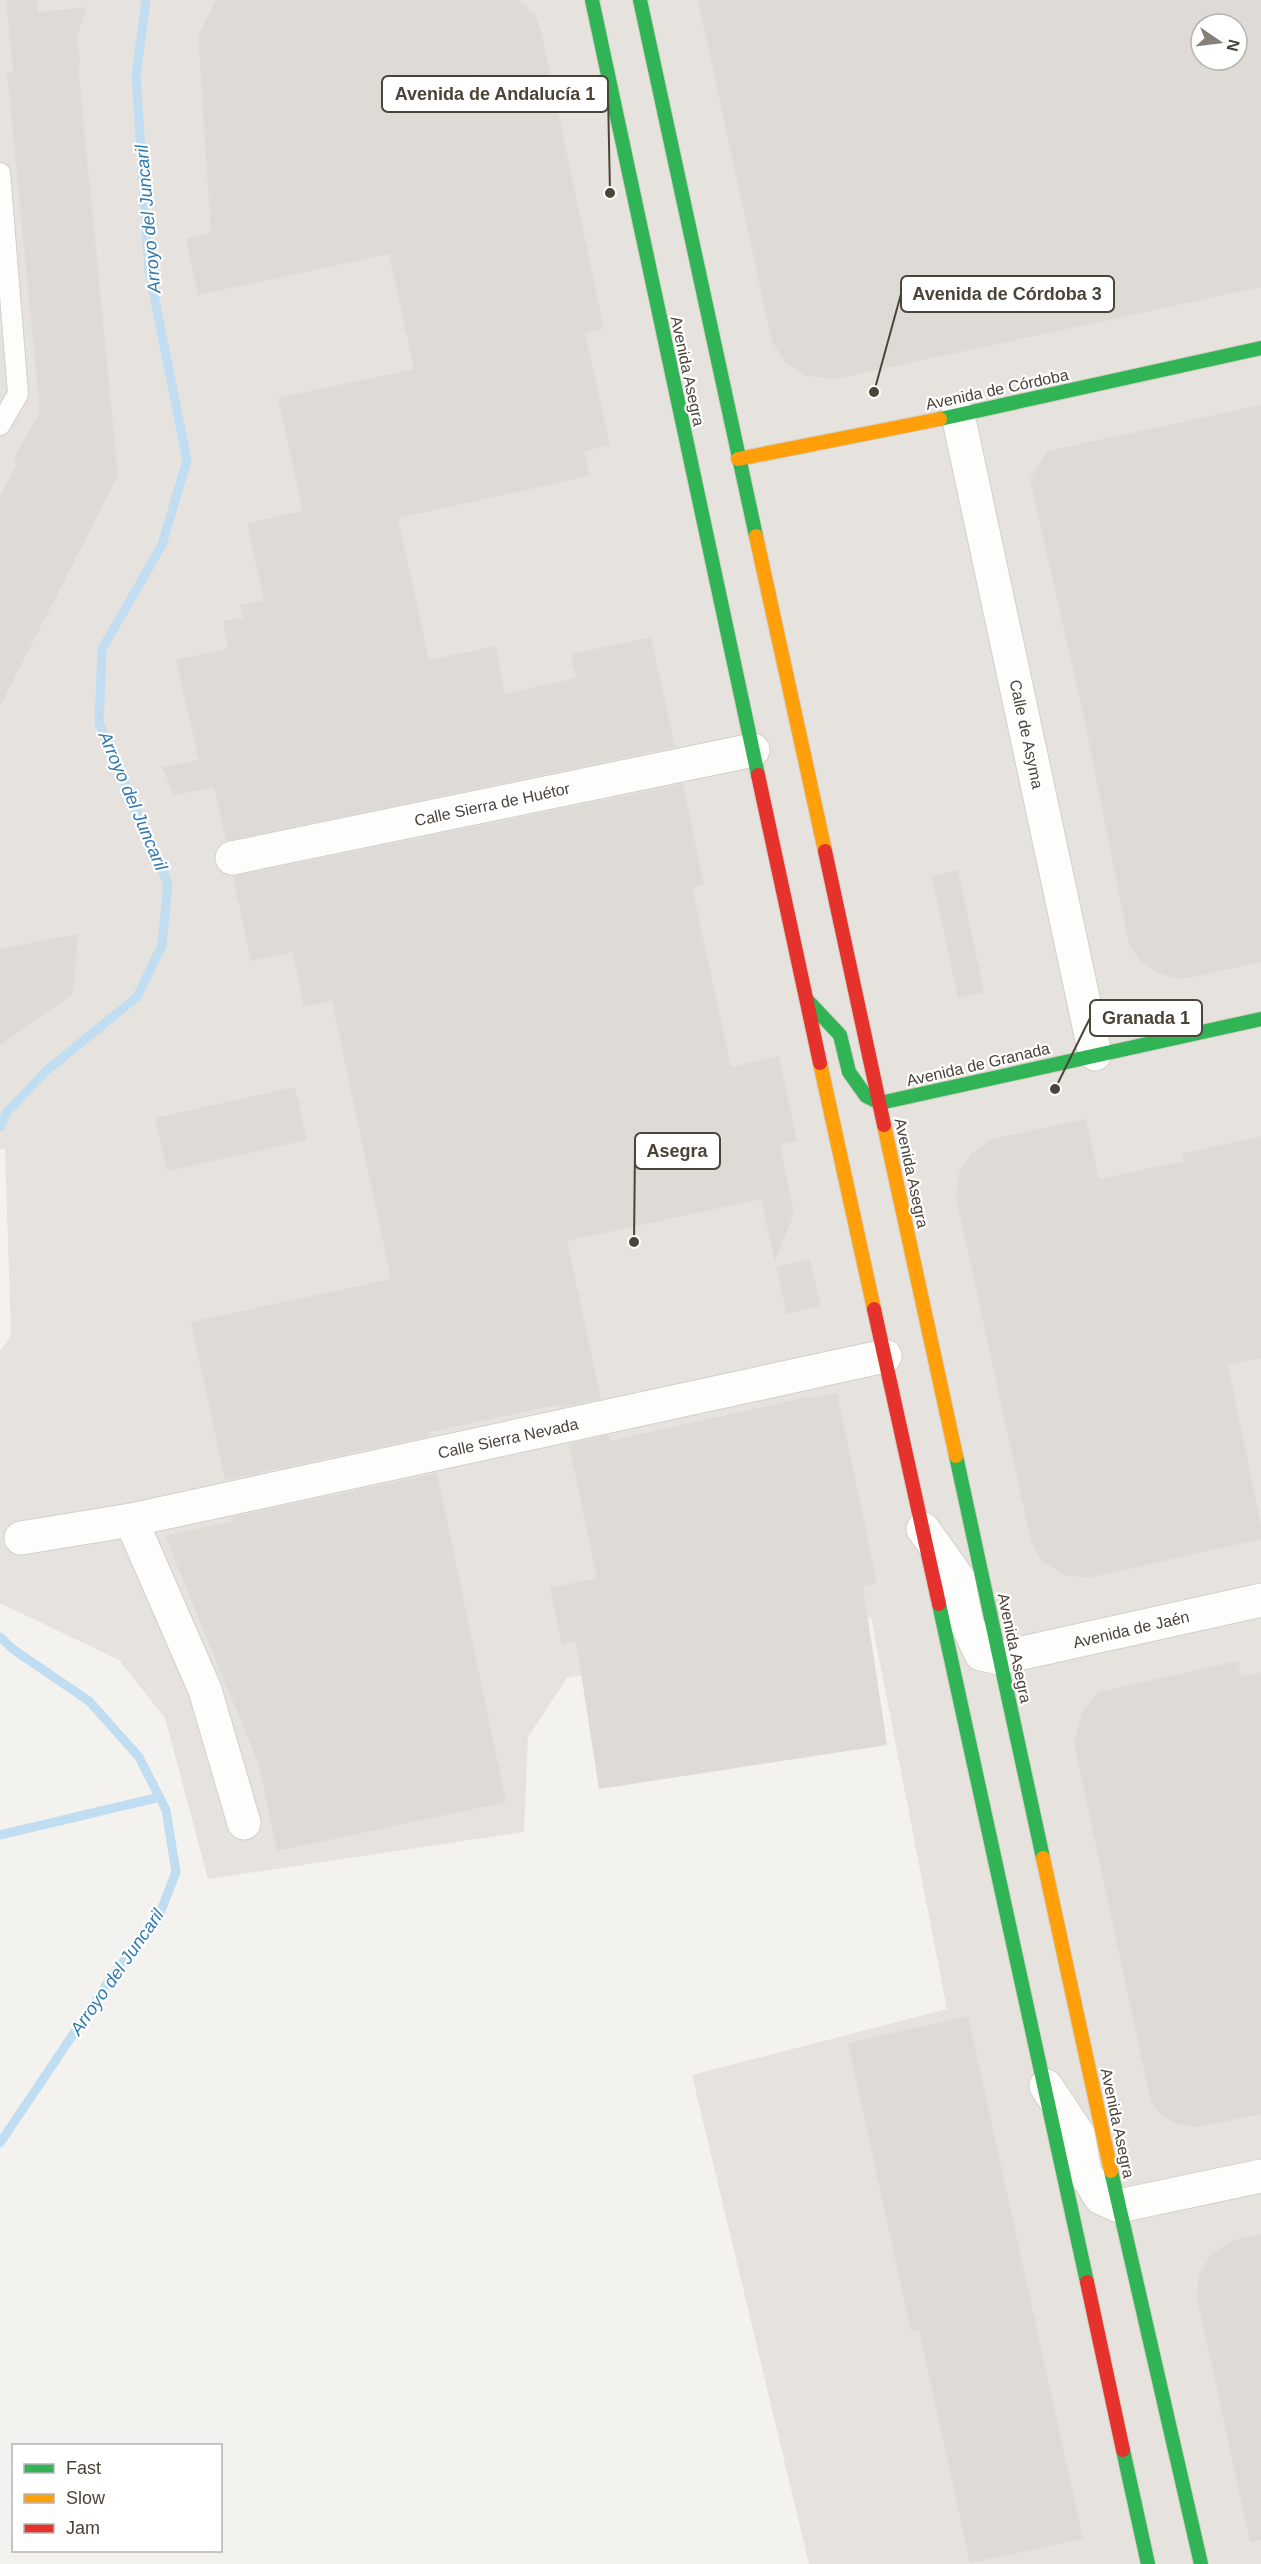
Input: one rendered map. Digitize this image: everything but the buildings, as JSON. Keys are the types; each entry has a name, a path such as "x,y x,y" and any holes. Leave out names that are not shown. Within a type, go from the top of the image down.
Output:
{"street":[{"name":"Avenida Asegra","path":"592,0 702,511 766,747 806,999 1046,2085 1145,2563"},
{"name":"Avenida Asegra","path":"640,0 1119,2206 1201,2564"},
{"name":"Avenida de Córdoba","path":"738,459 958,415 1261,348"},
{"name":"Calle de Asyma","path":"958,415 1095,1054"},
{"path":"726,477 738,459"},
{"path":"702,511 714,494"},
{"path":"766,747 802,738"},
{"name":"Calle Sierra de Huétor","path":"232,858 766,747"},
{"path":"806,999 840,1035 849,1072 866,1096 880,1103"},
{"name":"Avenida de Granada","path":"880,1103 1261,1019"},
{"name":"Calle Sierra Nevada","path":"21,1538 131,1520 885,1356"},
{"path":"131,1520 205,1690 244,1823"},
{"path":"923,1528 958,1578 967,1624 981,1654 1000,1658"},
{"name":"Avenida de Jaén","path":"1000,1658 1261,1600"},
{"path":"1046,2085 1078,2134 1085,2173 1101,2198 1119,2206 1261,2176"}],"lane":[{"path":"0,173 18,394 0,425"}],"shaded area":[{"path":"0,0 1261,0 1261,2564 809,2564 692,2075 947,2009 871,1617 567,1678 528,1737 524,1832 208,1879 165,1718 119,1660 0,1603 0,1351 11,1336 5,1149 0,1149"}],"waterway":[{"name":"Arroyo del Juncaril","path":"0,1127 7,1112 46,1071 137,997 162,945 168,884 99,723 102,649 162,545 187,460 149,270 136,76 146,0"},
{"name":"Arroyo del Juncaril","path":"0,1637 14,1650 89,1701 139,1757 166,1810 176,1872 160,1913 115,1972 0,2143"},
{"path":"0,1835 160,1797"}],"traffic: fast":[{"path":"592,0 758,775"},
{"path":"640,0 756,536"},
{"path":"940,419 1261,348"},
{"path":"807,1000 840,1035 849,1072 866,1096 880,1103 1261,1019"},
{"path":"956,1456 1043,1858"},
{"path":"939,1604 1087,2282"},
{"path":"1111,2171 1201,2564"},
{"path":"1123,2450 1148,2564"}],"traffic: slow":[{"path":"738,459 940,419"},
{"path":"756,536 825,851"},
{"path":"820,1063 874,1309"},
{"path":"884,1125 956,1456"},
{"path":"1043,1858 1111,2171"}],"traffic: jam":[{"path":"758,775 820,1063"},
{"path":"825,851 884,1125"},
{"path":"874,1309 939,1604"},
{"path":"1087,2282 1123,2450"}],"place":[{"name":"Avenida de Andalucía 1","path":"610,193"},
{"name":"Avenida de Córdoba 3","path":"874,392"},
{"name":"Granada 1","path":"1055,1089"},
{"name":"Asegra","path":"634,1242"}]}
